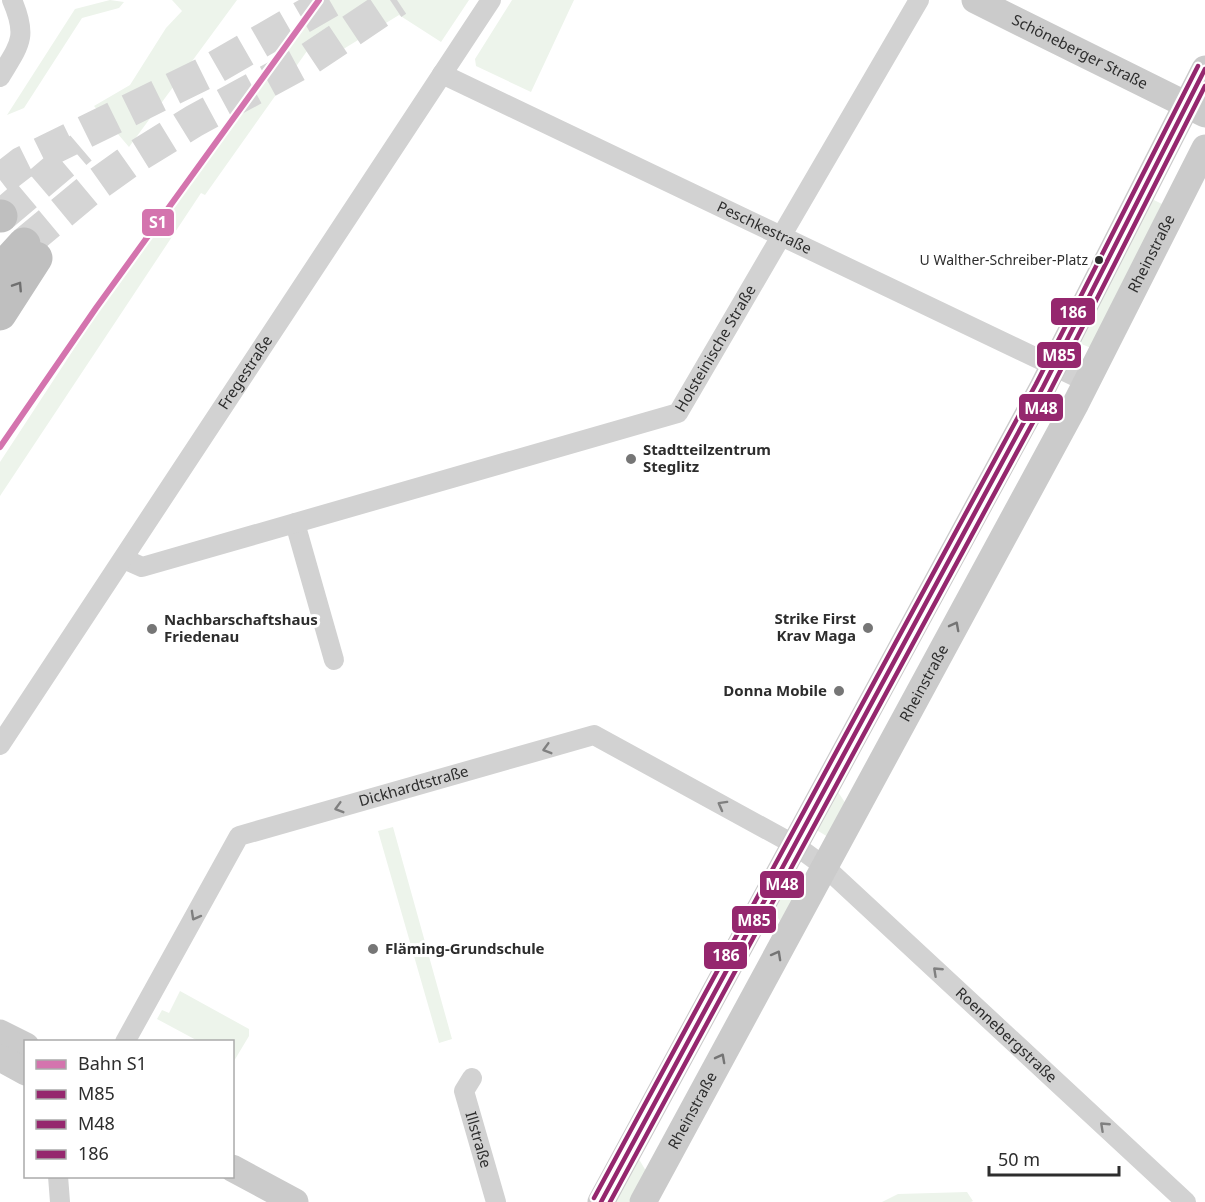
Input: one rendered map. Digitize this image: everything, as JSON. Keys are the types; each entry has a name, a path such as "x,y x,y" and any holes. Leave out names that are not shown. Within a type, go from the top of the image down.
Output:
{"highway":[{"path":"0,270 30,251 0,314"}],"street":[{"path":"0,77 20,43 22,32 12,0"},
{"name":"Fregestraße","path":"0,745 491,0"},
{"name":"Holsteinische Straße","path":"124,559 142,567 678,413 919,0"},
{"name":"Schöneberger Straße","path":"975,0 1196,109"},
{"path":"602,1202 1054,366 1196,109 1205,69"},
{"name":"Peschkestraße","path":"442,74 1087,382"},
{"path":"1196,109 1205,189"},
{"name":"Rheinstraße","path":"643,1202 1087,382 1201,155"},
{"path":"295,523 334,660"},
{"name":"Dickhardtstraße","path":"126,1040 239,836 594,735 795,845 825,867"},
{"name":"Roennebergstraße","path":"825,867 1186,1202"},
{"path":"0,1033 24,1045"},
{"path":"0,1058 24,1071"},
{"name":"Illstraße","path":"472,1078 464,1091 496,1202"},
{"path":"234,1169 295,1202"},
{"path":"58,1178 60,1202"}],"shaded area":[{"path":"110,0 124,2 119,8 82,18 24,108 7,115 75,9"},
{"path":"172,0 237,0 129,147 94,106 130,85 166,28 182,11"},
{"path":"324,0 469,0 441,42 399,15 332,56 312,44 205,195 201,193 0,496 0,462 102,306"},
{"path":"512,0 574,0 531,92 476,66 475,59"},
{"path":"1152,199 1162,204 1091,348 1079,343"},
{"path":"836,789 846,804 828,837 815,829"},
{"path":"393,827 452,1039 439,1043 378,831"},
{"path":"789,876 802,883 781,923 772,908"},
{"path":"180,991 249,1029 249,1036 234,1061 234,1040 196,1040 157,1019 162,1010 169,1013"},
{"path":"637,1156 646,1171 629,1202 615,1202"},
{"path":"967,1192 973,1201 882,1202 898,1194"}],"tunnel":[{"path":"0,180 22,163 209,71 332,0"},
{"path":"24,244 89,190 134,158 194,121 309,59 397,0"},
{"path":"1,216 81,148"}],"rail line":[{"name":"S1","path":"0,447 96,308 319,0"}],"transit line":[{"name":"186","path":"594,1198 1036,384 1198,66"},
{"name":"M85","path":"601,1202 1043,387 1205,69"},
{"name":"M48","path":"610,1202 1050,391 1205,86"}],"place":[{"name":"U Walther-Schreiber-Platz","path":"1099,260"},
{"name":"Stadtteilzentrum Steglitz","path":"631,459"},
{"name":"Strike First Krav Maga","path":"868,628"},
{"name":"Nachbarschaftshaus Friedenau","path":"152,629"},
{"name":"Donna Mobile","path":"839,691"},
{"name":"Fläming-Grundschule","path":"373,949"}]}
